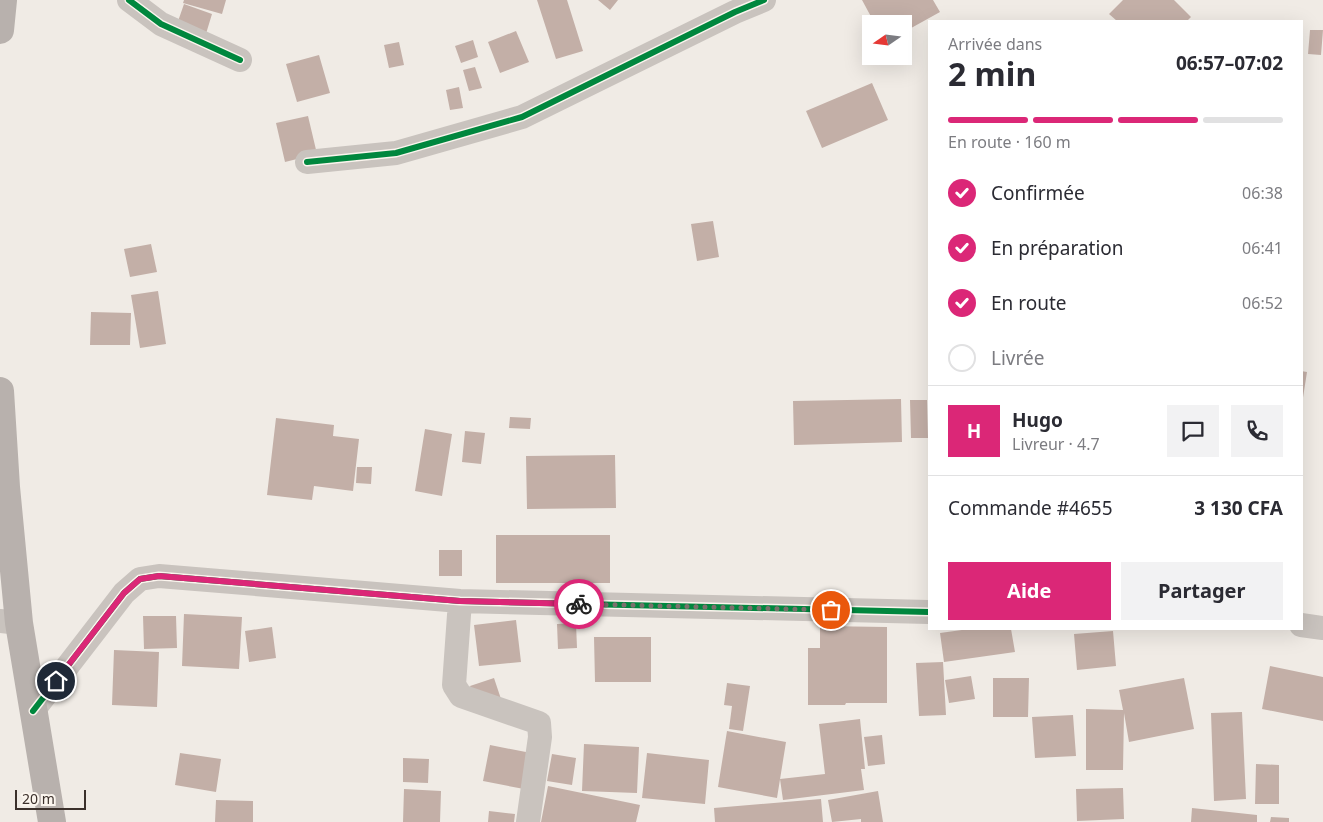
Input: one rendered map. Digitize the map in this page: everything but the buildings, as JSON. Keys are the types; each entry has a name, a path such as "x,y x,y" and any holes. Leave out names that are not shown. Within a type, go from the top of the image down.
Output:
{"main road":[{"path":"0,30 3,0"},
{"path":"0,391 6,487 10,622 33,711 52,822"}],"street":[{"path":"129,0 161,24 240,60"},
{"path":"307,162 396,153 522,118 735,12 764,0"},
{"path":"33,711 124,593 140,579 159,576 460,601 928,612"},
{"path":"460,601 454,685 461,696 539,724 540,737 528,822"},
{"path":"1303,625 1323,628"}],"cycle path":[{"path":"129,0 161,24 240,60"},
{"path":"307,162 396,153 522,117 735,12 764,0"},
{"path":"33,711 124,593 140,579 159,576 460,601 928,612"}],"way so far":[{"path":"579,604 831,610"}],"route":[{"path":"56,681 124,593 140,579 159,576 460,601 579,604"}]}
